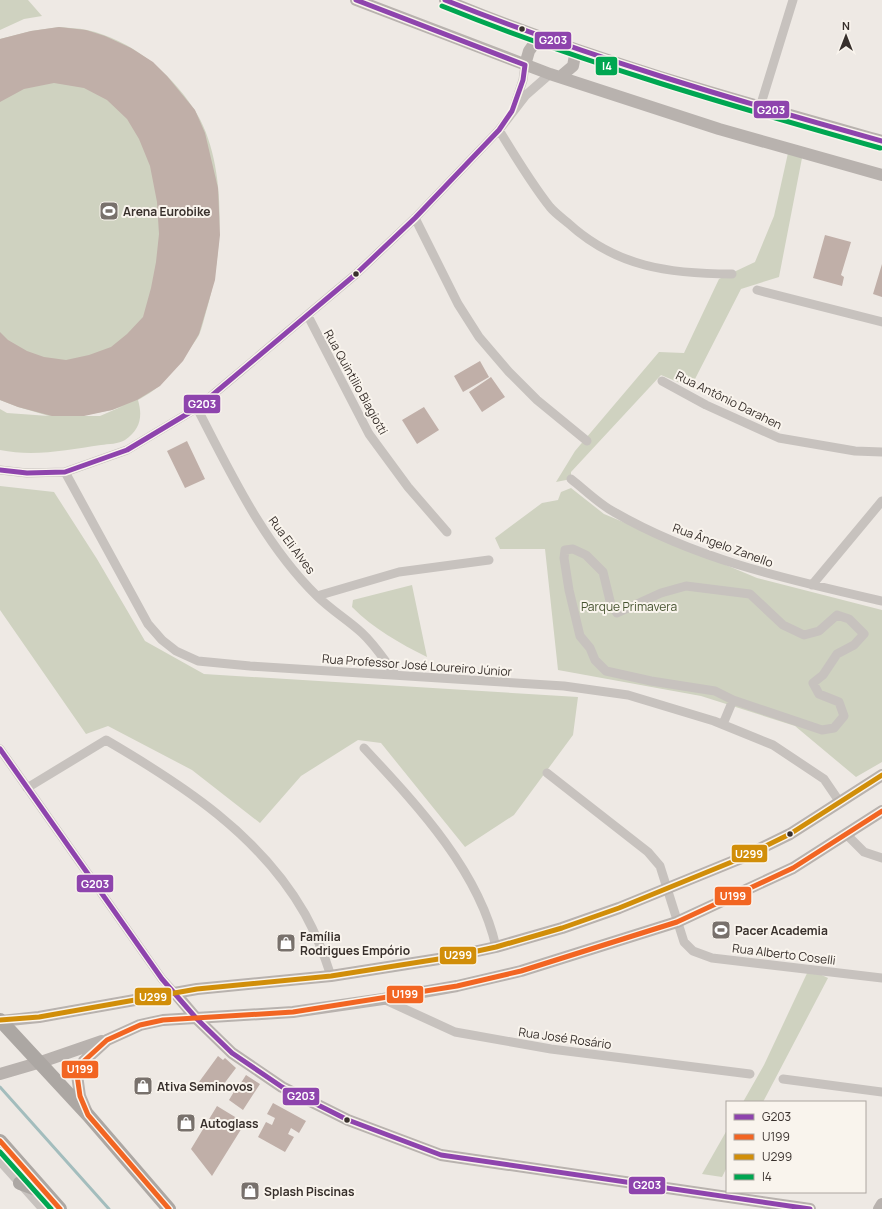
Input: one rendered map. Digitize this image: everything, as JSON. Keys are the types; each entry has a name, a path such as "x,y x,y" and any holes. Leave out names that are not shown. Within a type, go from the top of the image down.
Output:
{"main road":[{"path":"356,0 555,76 719,128 882,175"},
{"path":"445,0 576,50 760,107 882,141"},
{"path":"525,65 529,51 539,37"},
{"path":"555,76 573,66 576,50"},
{"path":"0,1020 39,1017 175,993 331,976 445,958 496,947 562,928 667,889 739,859 790,834 839,801 882,775"},
{"path":"0,1074 107,1040 140,1025 163,1020 293,1012 383,999 457,986 521,972 677,922 793,868 882,811"},
{"path":"175,993 196,1018 232,1052 282,1087 348,1120 441,1154 810,1209"},
{"path":"0,1020 41,1062 169,1209"},
{"path":"88,1115 80,1096 77,1075 84,1061 107,1040"},
{"path":"0,1140 60,1209"},
{"path":"20,1184 45,1193"},
{"path":"879,1209 882,1204"}],"street":[{"path":"760,107 793,0"},
{"path":"512,111 523,80 525,65"},
{"path":"0,470 27,473 65,472 127,450 197,408 356,274 415,218 499,130 512,111 526,95 555,76"},
{"path":"499,130 527,176 551,208 584,238 616,256 656,269 701,274 732,274"},
{"path":"415,218 458,304 479,337 537,400 587,441"},
{"path":"757,290 882,322"},
{"name":"Rua Quintilio Biagiotti","path":"308,316 369,434 408,487 447,532"},
{"name":"Rua Antônio Darahen","path":"662,381 706,405 779,438 855,451 882,452"},
{"name":"Rua Eli Alves","path":"197,408 237,485 274,544 317,596 361,633 374,646 396,675"},
{"name":"Rua Professor José Loureiro Júnior","path":"65,472 148,624 162,640 176,651 198,661 447,680 564,686 628,695 723,724 773,745 824,779 839,801"},
{"name":"Rua Ângelo Zanello","path":"571,479 613,512 667,538 748,568 812,585 882,601"},
{"path":"812,585 882,501"},
{"path":"573,549 586,555 603,572 611,605 617,613 661,593 686,586 750,594 783,625 804,635 820,631 837,615 848,619 864,634 854,645 837,654 823,675 813,683 818,694 839,702 844,716 834,728 822,730 733,700 715,690 651,681 606,671 596,660 590,648 580,636 569,590 564,558 565,550 573,549"},
{"path":"317,596 399,572 489,560"},
{"path":"723,724 733,700"},
{"path":"27,788 106,740 160,771 201,800 249,842 281,878 305,914 320,945 331,976"},
{"path":"364,748 411,799 454,856 481,901 491,924 496,947"},
{"path":"0,749 162,979 175,993"},
{"name":"Rua Alberto Coselli","path":"547,774 648,852 660,866 684,942 693,951 712,958 882,978"},
{"path":"846,834 864,852 882,858"},
{"name":"Rua José Rosário","path":"383,999 455,1032 551,1050 750,1074"},
{"path":"783,1079 882,1092"},
{"path":"0,1161 43,1209"}],"green space":[{"path":"0,0 28,0 42,16 24,19 0,30"},
{"name":"Arena Eurobike","path":"59,27 84,29 119,41 134,49 161,70 184,95 194,109 205,130 213,154 220,208 219,236 212,289 199,335 175,368 160,385 138,400 140,417 139,423 134,432 125,440 117,443 38,453 0,450 0,409 7,413 49,416 0,400 0,39 31,31","holes":["123,406 100,416 80,416 112,410"]},
{"path":"788,153 802,158 779,277 741,289 695,379 680,383 661,375 571,472 571,479 556,482 575,451 659,352 684,353 719,279 755,262 774,216"},
{"path":"0,486 54,492 97,559 145,641 204,674 578,697 573,735 514,815 465,847 381,743 358,740 301,776 260,823 192,770 108,726 86,734 0,610"},
{"name":"Parque Primavera","path":"571,488 604,514 757,578 882,610 882,762 856,777 795,726 701,696 558,670 545,549 500,549 495,538 542,503 558,500 561,492"},
{"path":"412,585 427,657 387,635 360,615 352,607 353,600"},
{"path":"809,969 828,978 764,1101 744,1101 764,1065"},
{"path":"726,1132 726,1169 722,1177 702,1174"}],"building":[{"path":"59,27 86,30 105,36 131,48 153,62 167,76 195,110 205,133 218,188 220,235 215,280 199,334 183,361 160,386 137,400 112,410 84,416 52,416 18,407 0,400 0,332 8,340 27,351 44,357 66,360 89,355 111,347 127,334 143,317 151,288 159,234 157,202 150,166 139,139 127,119 107,100 84,88 54,83 24,89 0,102 0,39 31,31"},
{"path":"825,235 851,242 841,275 844,277 842,286 813,278"},
{"path":"882,264 882,297 873,294"},
{"path":"480,361 489,377 463,392 454,376"},
{"path":"491,377 505,397 482,412 469,392"},
{"path":"424,407 439,430 417,444 402,420"},
{"path":"187,441 205,479 185,488 167,451"},
{"path":"218,1056 223,1060 225,1058 236,1068 217,1093 213,1090 211,1093 199,1082"},
{"path":"246,1075 260,1084 243,1110 229,1100 235,1090 238,1092 241,1087 239,1086"},
{"path":"273,1103 306,1121 299,1133 291,1128 288,1134 294,1137 285,1152 258,1137 266,1122 272,1125 275,1118 267,1114"},
{"path":"217,1106 245,1123 212,1176 191,1149"}],"waterway":[{"path":"0,1087 109,1209"}],"transit line":[{"name":"G203","path":"0,470 27,473 65,472 127,450 197,408 356,274 415,218 499,130 512,111 523,80 525,65 356,0"},
{"name":"G203","path":"445,0 499,21 607,59 771,110 882,141"},
{"name":"I4","path":"442,6 550,47 659,83 880,148"},
{"name":"G203","path":"0,749 162,979 196,1018 232,1053 282,1087 348,1120 441,1155 810,1209"},
{"name":"U299","path":"0,1020 39,1017 197,989 331,976 445,958 496,947 562,928 619,908 739,859 790,834 882,775"},
{"name":"U199","path":"169,1209 88,1115 80,1096 77,1075 84,1061 107,1040 140,1025 163,1020 293,1012 457,986 521,971 677,922 793,868 882,811"},
{"name":"U199","path":"0,1141 60,1209"},
{"name":"I4","path":"0,1152 51,1209"}],"place":[{"name":"Arena Eurobike","path":"109,211"},
{"name":"Pacer Academia","path":"721,930"},
{"name":"Família Rodrigues Empório","path":"286,943"},
{"name":"Ativa Seminovos","path":"143,1086"},
{"name":"Autoglass","path":"186,1123"},
{"name":"Splash Piscinas","path":"250,1191"}]}
